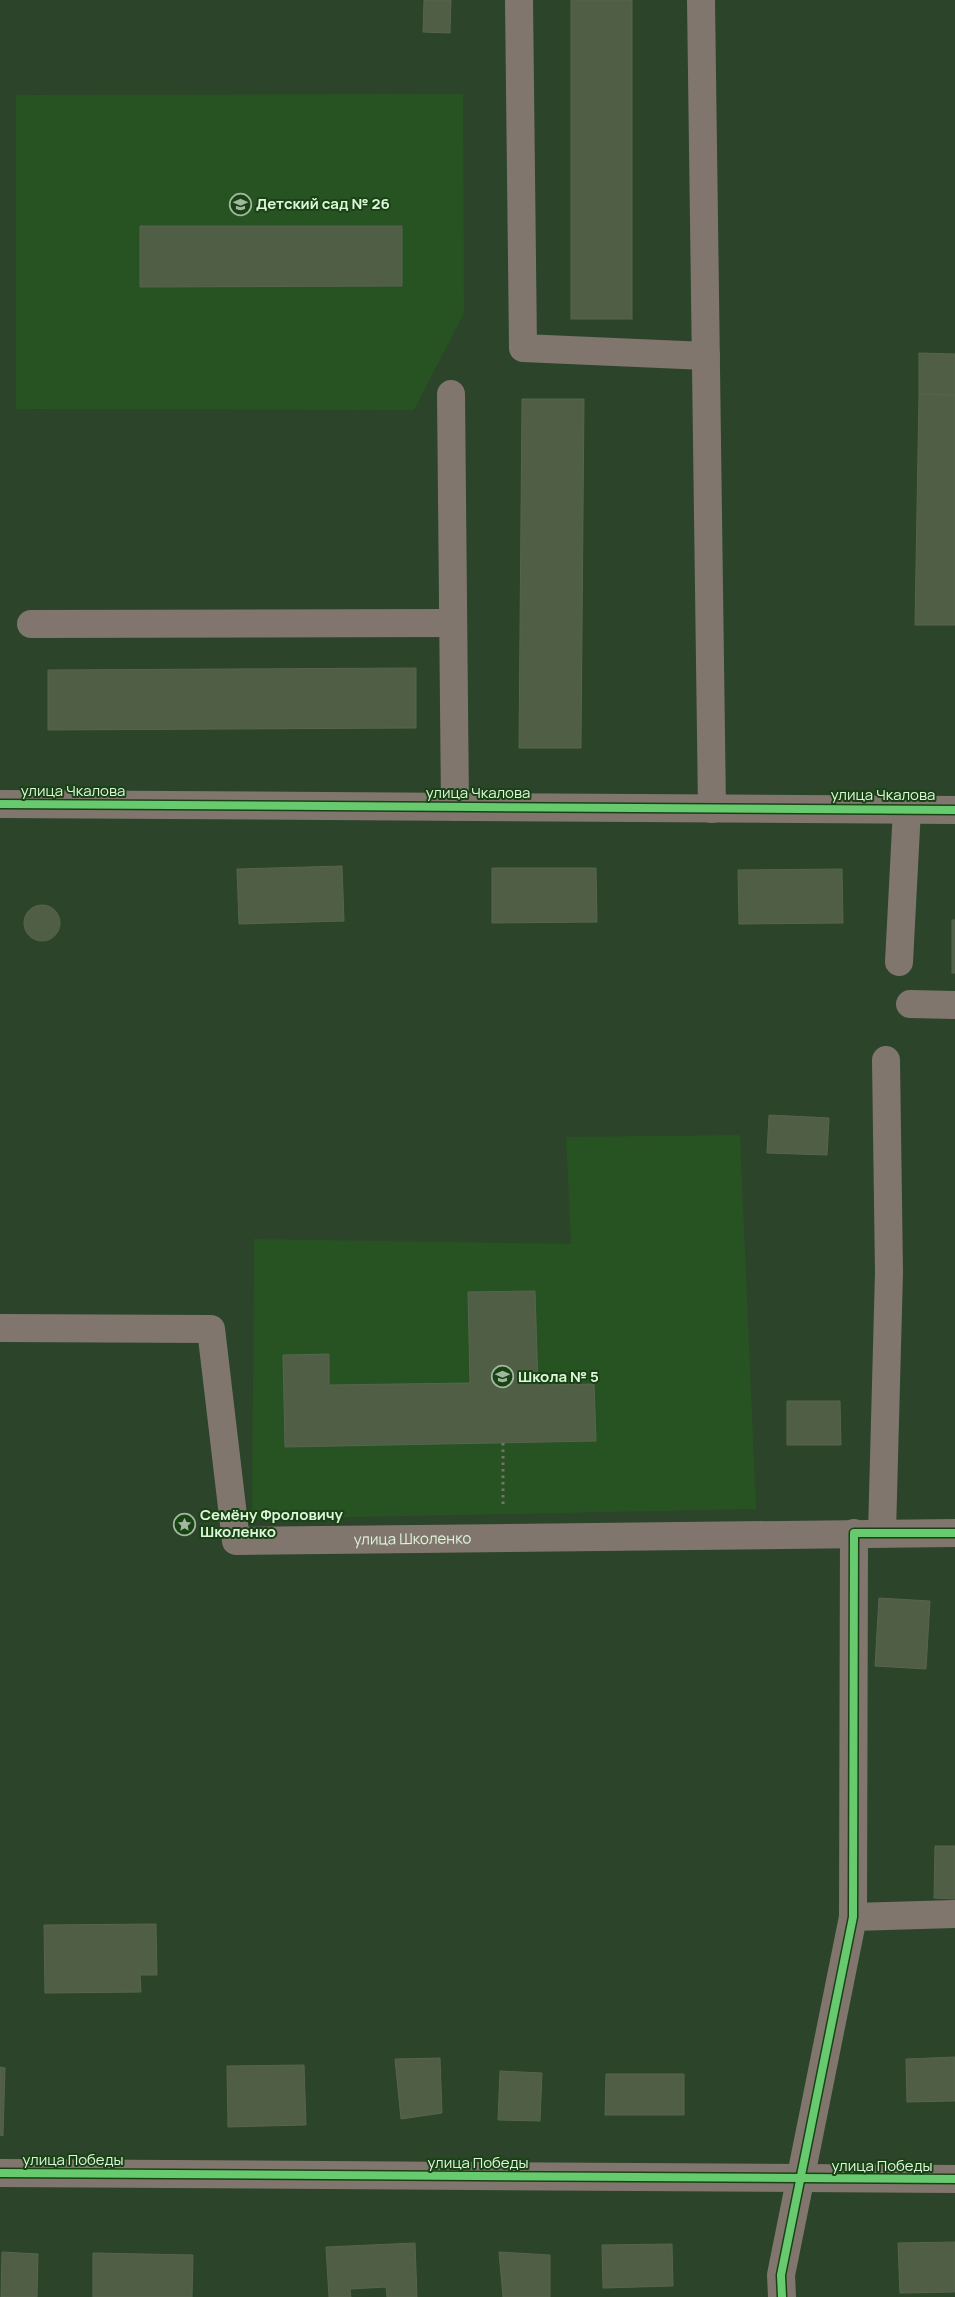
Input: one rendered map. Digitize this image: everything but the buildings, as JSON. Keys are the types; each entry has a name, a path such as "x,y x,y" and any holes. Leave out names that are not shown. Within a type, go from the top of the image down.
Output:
{"street":[{"path":"519,0 523,348 706,356"},
{"path":"701,0 712,809"},
{"path":"451,394 455,807"},
{"path":"31,624 453,623"},
{"name":"улица Чкалова","path":"0,804 955,810"},
{"path":"899,962 907,809"},
{"path":"910,1004 955,1005"},
{"path":"882,1533 889,1272 886,1060"},
{"name":"улица Школенко","path":"0,1328 211,1329 236,1541 955,1533"},
{"path":"782,2297 780,2275 852,1917 854,1533"},
{"path":"852,1917 955,1914"},
{"name":"улица Победы","path":"0,2173 798,2180 955,2179"}],"path":[{"path":"503,1443 504,1537"}],"shaded area":[{"name":"Детский сад № 26","path":"463,94 464,313 414,410 16,409 16,95"},
{"name":"Школа № 5","path":"740,1135 756,1509 252,1519 254,1239 571,1244 566,1137"}],"cycle path":[{"path":"0,804 955,810"},
{"path":"782,2297 781,2275 853,1917 854,1533 955,1533"},
{"path":"0,2173 955,2179"}],"place":[{"name":"Детский сад № 26","path":"240,204"},
{"name":"Школа № 5","path":"502,1377"},
{"name":"Семёну Фроловичу Школенко","path":"184,1524"}]}
